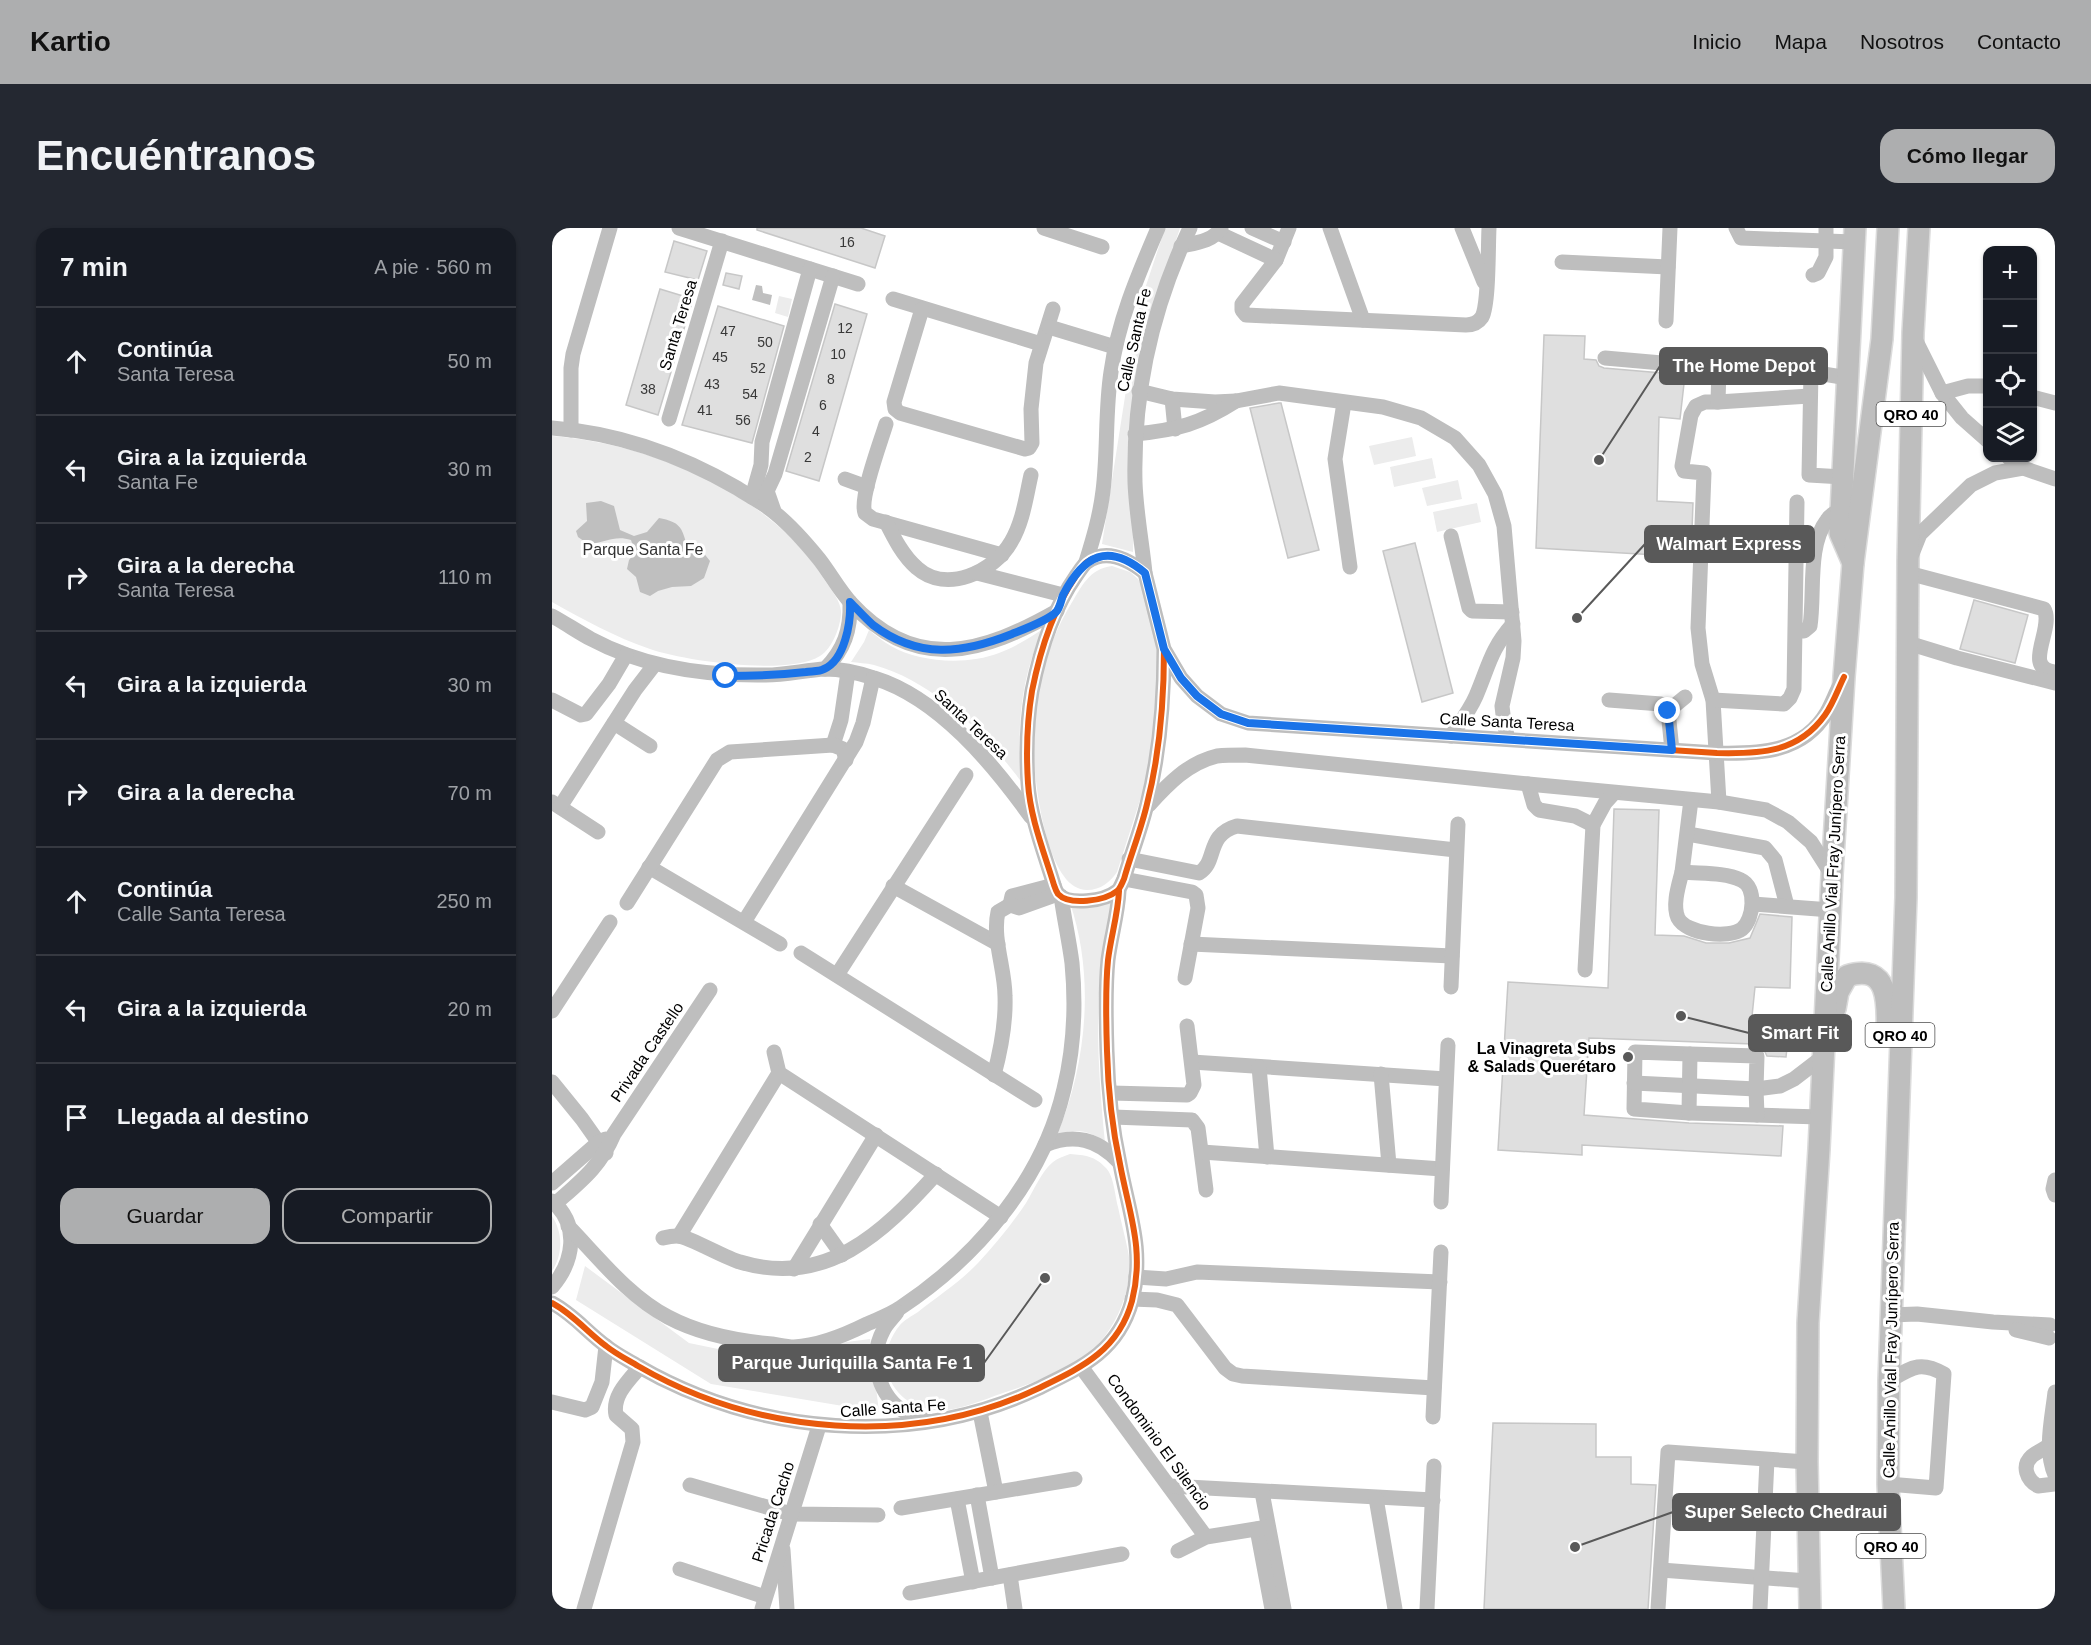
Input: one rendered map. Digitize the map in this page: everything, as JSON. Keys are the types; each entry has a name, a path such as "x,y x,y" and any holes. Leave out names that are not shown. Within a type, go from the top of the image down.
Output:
{"highway":[{"name":"Calle Anillo Vial Fray Junípero Serra","path":"1809,1609 1808,1323 1832,875 1853,564 1882,339 1888,228"},
{"name":"Calle Anillo Vial Fray Junípero Serra","path":"1894,1609 1888,1484 1890,1315 1906,897 1908,567 1913,333 1920,232"},
{"path":"1853,564 1840,533 1855,235"},
{"path":"1819,1149 1831,1085 1834,1009 1838,992 1847,976 1864,972 1878,978 1886,998 1888,1016 1885,1123 1896,1154"}],"street":[{"path":"571,430 573,354 610,228"},
{"path":"679,228 858,284"},
{"path":"1044,228 1102,247"},
{"name":"Calle Santa Fe","path":"1036,824 1028,785 1027,738 1032,691 1043,648 1063,595 1086,562 1097,527 1103,490 1107,403 1115,347 1126,308 1158,228"},
{"name":"Calle Santa Fe","path":"552,1303 564,1310 606,1346 640,1367 683,1388 730,1406 819,1426 889,1425 933,1421 980,1412 1016,1399 1082,1368 1109,1345 1128,1314 1136,1277 1138,1252 1119,1162 1113,1118 1107,1053 1108,959 1121,885 1147,807 1158,756 1164,700 1164,649 1145,573 1135,484 1135,434 1144,360 1162,295 1190,228"},
{"path":"1252,228 1287,235 1276,260 1242,304 1242,310 1246,315 1472,325 1483,314 1487,288 1489,228"},
{"path":"1330,228 1363,320"},
{"path":"1462,228 1487,288"},
{"path":"1666,321 1670,228"},
{"path":"1736,228 1741,238 1855,235"},
{"path":"1181,246 1204,241 1220,231 1276,260"},
{"path":"1813,275 1818,273 1826,257 1827,235"},
{"name":"Santa Teresa","path":"669,419 722,242"},
{"path":"1562,262 1668,267"},
{"path":"752,497 761,465 762,441 810,269"},
{"path":"774,511 766,491 775,474 833,276"},
{"path":"893,299 1041,344"},
{"path":"922,309 894,402 895,409 900,413 1025,449 1029,448 1032,443 1032,386 1041,344 1049,327 1053,309"},
{"path":"1049,327 1115,347"},
{"path":"1913,333 1942,393 1962,418 1983,437"},
{"path":"1605,358 1719,368 1811,372 1848,378"},
{"path":"1718,402 1719,368"},
{"path":"782,370 804,376"},
{"path":"1811,372 1809,475 1843,477"},
{"path":"1942,393 1968,386 1983,386"},
{"path":"1139,391 1172,399 1202,402 1236,401 1279,393 1383,407 1421,418 1455,438 1479,465 1495,494 1504,526 1513,618 1513,658 1502,706 1508,739"},
{"path":"1719,802 1713,700 1702,664 1698,628 1704,473 1684,471 1682,466 1691,415 1696,406 1705,402 1810,396"},
{"path":"2037,398 2055,403"},
{"path":"1172,399 1175,429"},
{"path":"1135,434 1175,429 1212,416 1236,401"},
{"path":"1344,403 1335,459 1350,567"},
{"path":"886,424 863,503 865,513 873,519 1002,555"},
{"path":"552,428 621,439 667,454 714,475 752,497 774,511 818,558 850,602 874,625 899,640 924,648 949,651 969,649 1028,628 1057,611"},
{"path":"2015,462 2023,468 2055,479"},
{"path":"2023,468 1995,473 1971,485 1920,534 1908,567 2044,609 2047,615 2044,638 2038,656 2040,664 2048,671 2055,672"},
{"path":"886,522 904,553 924,573 933,578 953,579 977,573 1002,555 1011,542 1018,526 1031,476"},
{"path":"845,479 867,487"},
{"path":"1713,700 1784,704 1794,689 1797,502"},
{"path":"1796,631 1804,631 1810,626 1816,546 1820,531 1828,517 1842,509"},
{"path":"1451,536 1469,608 1472,611 1513,618"},
{"path":"1086,562 1100,556 1119,556 1145,573"},
{"path":"977,573 1063,595"},
{"path":"825,669 846,641 851,618 850,602"},
{"name":"Santa Teresa","path":"552,616 590,639 626,655 655,664 700,673 726,676 771,675 825,669 848,672 886,682 930,707 948,723 990,764 1010,787 1036,824"},
{"path":"1450,736 1464,718 1475,698 1492,652 1513,618"},
{"path":"1908,643 2055,683"},
{"name":"Calle Santa Teresa","path":"1164,649 1181,678 1197,696 1221,714 1248,723 1717,753 1766,752 1794,742 1812,729 1826,714 1844,677"},
{"path":"554,708 581,715 590,712 626,655"},
{"path":"598,832 556,805 655,664"},
{"path":"832,745 842,720 848,672"},
{"path":"744,922 846,760 864,723 873,678"},
{"path":"1668,711 1685,697"},
{"path":"1475,698 1502,706"},
{"path":"1609,700 1661,704 1668,711 1672,750"},
{"path":"614,723 650,746"},
{"path":"627,903 722,755 730,752 832,745 843,750 846,760"},
{"path":"1147,807 1169,783 1192,766 1217,756 1245,755 1719,802 1766,810 1788,822 1811,842 1832,875"},
{"path":"837,975 966,775"},
{"path":"1528,784 1534,805 1539,810 1575,816 1593,825"},
{"path":"1584,970 1593,825 1605,803 1614,793"},
{"path":"1682,872 1732,876 1744,880 1750,889 1753,904 1743,928 1731,933 1693,930 1678,917 1677,892 1688,834 1691,800"},
{"path":"568,1226 630,1292 667,1317 709,1334 752,1342 795,1347 843,1336 899,1309 945,1273 1001,1217 1029,1175 1045,1145 1064,1090 1070,1058 1074,989 1058,892 1036,824"},
{"path":"1451,987 1458,824"},
{"path":"1129,860 1199,873 1206,868 1218,837 1237,826 1456,850"},
{"path":"1688,834 1765,848 1775,860 1787,906"},
{"path":"649,867 780,944"},
{"path":"994,1075 1001,1049 1005,996 997,920 999,912 1010,905 1012,896 1058,892 1069,899 1092,901 1103,898 1121,885 1160,885 1192,892 1196,895 1198,908 1185,978"},
{"path":"893,886 998,944"},
{"path":"1753,904 1831,910"},
{"path":"552,1011 610,922"},
{"path":"1191,944 1452,956"},
{"path":"801,953 1035,1101"},
{"name":"Privada Castello","path":"554,1202 597,1166 603,1148 710,990"},
{"path":"1111,1093 1187,1095 1190,1093 1194,1085 1187,1026"},
{"path":"1441,1202 1448,1045"},
{"path":"774,1052 779,1073 1001,1217"},
{"path":"1757,1115 1757,1056 1635,1052 1634,1109 1689,1113 1820,1117"},
{"path":"1689,1113 1690,1054"},
{"path":"1634,1083 1756,1089 1780,1086 1794,1079 1824,1056"},
{"path":"1192,1062 1446,1079"},
{"path":"1259,1066 1267,1156"},
{"path":"679,1236 779,1073"},
{"path":"1381,1074 1389,1165"},
{"path":"552,1082 603,1148 552,1184"},
{"path":"1113,1118 1192,1120 1198,1128 1206,1190"},
{"path":"794,1269 876,1135"},
{"path":"1045,1145 1064,1139 1085,1140 1098,1144 1119,1162"},
{"path":"1202,1152 1442,1168"},
{"path":"663,1238 679,1236 741,1262 767,1268 794,1269 818,1264 842,1255 868,1239 902,1212 936,1174"},
{"path":"2055,1180 2052,1189 2055,1195"},
{"path":"552,1287 563,1273 569,1258 571,1242 563,1213 554,1202"},
{"path":"820,1224 842,1255"},
{"path":"1433,1417 1441,1252"},
{"path":"1136,1277 1166,1279 1197,1272 1440,1282"},
{"path":"1132,1299 1169,1302 1177,1305 1233,1374 1434,1388"},
{"path":"899,1309 882,1332 876,1357 879,1382 890,1400 907,1413 933,1421"},
{"path":"1890,1315 1917,1314 1993,1322 2048,1332"},
{"path":"552,1402 585,1410 592,1407 602,1382 606,1346"},
{"path":"1888,1484 1936,1488 1944,1374 1923,1366 1913,1367 1889,1381"},
{"path":"584,1609 633,1442 632,1429 619,1419 614,1411 616,1401 622,1388 640,1367"},
{"name":"Condominio El Silencio","path":"1082,1368 1206,1537"},
{"path":"602,1382 622,1388"},
{"path":"2055,1392 2050,1445 2051,1466 2055,1475"},
{"path":"980,1412 996,1492"},
{"name":"Pricada Cacho","path":"763,1603 819,1426"},
{"path":"2050,1445 2031,1456 2026,1471 2029,1479 2038,1486 2055,1484"},
{"path":"1658,1609 1668,1452 1807,1462"},
{"path":"1760,1609 1767,1460"},
{"path":"1427,1609 1434,1466"},
{"path":"901,1508 1075,1479"},
{"path":"690,1485 791,1514 878,1515"},
{"path":"1169,1486 1432,1500"},
{"path":"1262,1492 1263,1528 1272,1609"},
{"path":"977,1496 992,1578"},
{"path":"1376,1498 1395,1609"},
{"path":"957,1499 973,1582"},
{"path":"1178,1551 1206,1537 1263,1528"},
{"path":"1263,1528 1284,1609"},
{"path":"782,1541 787,1609"},
{"path":"910,1593 1122,1554"},
{"path":"680,1569 763,1603"},
{"path":"1661,1570 1808,1581"},
{"path":"1010,1575 1015,1609"}],"green space":[{"path":"1165,228 1180,228 1139,353 1133,552 1102,544 1139,307"},
{"path":"779,296 792,299 788,317 775,313"},
{"name":"Parque Santa Fe","path":"552,436 627,449 665,461 703,477 738,497 771,520 799,546 839,603 841,612 839,624 828,648 820,656 805,662 785,665 762,666 687,658 666,654 624,639 552,602"},
{"path":"1412,437 1416,456 1374,465 1369,446"},
{"path":"1432,458 1436,478 1394,487 1390,467"},
{"path":"1458,480 1462,499 1427,506 1422,488"},
{"path":"1477,503 1481,522 1437,532 1433,512"},
{"path":"1112,566 1130,572 1138,579 1144,590 1160,670 1150,769 1117,872 1105,885 1087,890 1073,885 1061,872 1045,829 1039,805 1033,745 1035,708 1048,654 1062,620 1087,579 1097,571"},
{"path":"1043,629 1029,666 1022,705 1020,744 1023,784 976,729 938,697 896,673 874,665 851,662 869,630 903,652 930,659 959,661 999,653"},
{"path":"1113,901 1106,930 1099,990 1098,1051 1105,1143 1094,1135 1077,1131 1057,1135 1075,1079 1084,1020 1083,960 1070,903"},
{"path":"1070,1154 1094,1159 1109,1172 1128,1251 1128,1285 1117,1317 1105,1336 1084,1356 1058,1371 1030,1384 959,1408 933,1410 905,1399 890,1378 887,1365 887,1352 900,1325 956,1283 978,1263 1015,1219 1049,1166 1057,1159"},
{"path":"552,1216 560,1236 560,1251 552,1271"},
{"path":"585,1266 689,1343 747,1355 870,1339 879,1412 711,1384 576,1300"}],"shaded area":[{"path":"756,285 762,286 763,293 772,295 770,305 752,300"},
{"path":"601,501 614,506 620,530 634,536 647,532 659,518 672,521 679,526 687,546 702,551 710,561 704,578 691,586 672,587 650,596 640,592 636,577 627,569 629,560 635,553 631,540 615,539 588,544 578,537 576,531 587,521 586,503"}],"building":[{"path":"757,228 861,228 885,236 875,268 757,230"},
{"path":"674,241 707,251 698,280 665,272"},
{"path":"726,273 742,276 739,289 723,285"},
{"path":"660,289 693,299 658,415 626,405"},
{"path":"835,304 867,314 819,481 786,471"},
{"path":"718,306 784,326 752,443 682,425"},
{"path":"1544,335 1585,336 1584,359 1596,360 1599,366 1604,368 1685,375 1680,419 1659,417 1657,501 1693,503 1691,557 1536,548"},
{"path":"1281,403 1319,550 1288,558 1250,408"},
{"path":"1415,543 1453,693 1422,702 1383,551"},
{"path":"1974,600 2028,615 2015,663 1960,649"},
{"path":"1614,809 1659,810 1655,935 1684,936 1706,943 1729,943 1750,938 1760,914 1792,917 1790,988 1755,987 1751,1026 1787,1028 1787,1033 1792,1033 1791,1048 1787,1048 1786,1057 1767,1056 1763,1048 1752,1046 1753,1044 1589,1038 1584,1115 1689,1123 1783,1126 1781,1156 1582,1145 1582,1155 1498,1150 1508,982 1608,988"},
{"path":"1493,1423 1596,1424 1596,1457 1631,1457 1631,1484 1656,1485 1648,1609 1484,1609"}],"cycle path":[{"path":"1164,649 1162,708 1155,766 1145,814 1124,879 1118,890 1096,900 1078,901 1063,898 1055,887 1031,809 1027,760 1029,714 1039,661 1054,616 1068,589 1086,563 1102,556 1118,557 1145,573 1164,649 1181,678 1197,696 1221,714 1248,723 1717,753 1748,753 1777,749 1803,737 1825,715 1844,677"},
{"path":"552,1303 567,1312 614,1352 684,1389 733,1407 784,1419 835,1426 887,1426 939,1420 989,1408 1068,1374 1095,1356 1107,1346 1126,1319 1136,1282 1137,1265 1134,1232 1117,1150 1109,1093 1107,971 1119,891"}],"place":[{"name":"The Home Depot","path":"1599,460"},
{"name":"Walmart Express","path":"1577,618"},
{"name":"Smart Fit","path":"1681,1016"},
{"name":"La Vinagreta Subs & Salads Querétaro","path":"1628,1057"},
{"name":"Parque Juriquilla Santa Fe 1","path":"1045,1278"},
{"name":"Super Selecto Chedraui","path":"1575,1547"}],"route":[{"path":"726,676 771,675 825,669 846,641 851,618 850,602 874,625 899,640 924,648 949,651 969,649 1028,628 1057,611 1063,595 1086,562 1100,556 1119,556 1145,573 1164,649 1181,678 1197,696 1221,714 1248,723 1672,750 1668,711"}]}
